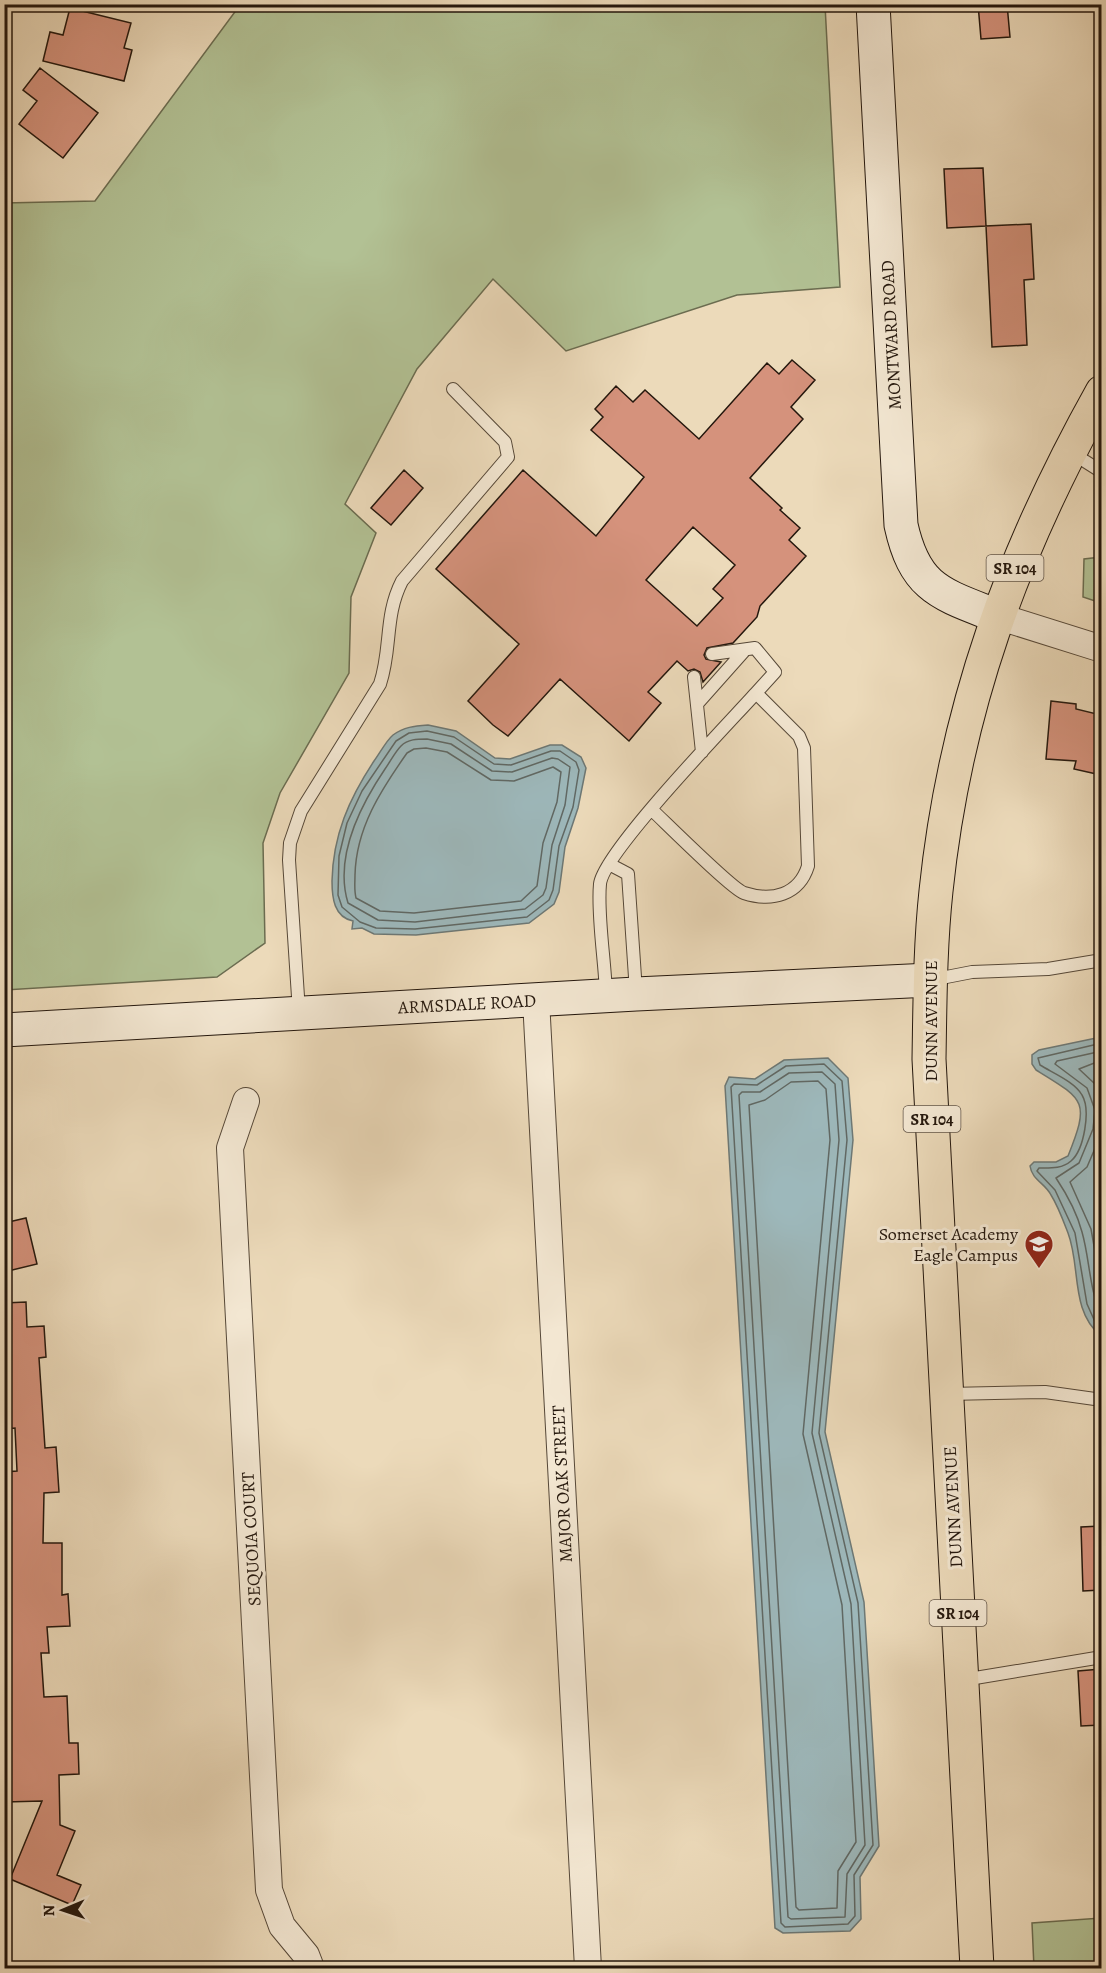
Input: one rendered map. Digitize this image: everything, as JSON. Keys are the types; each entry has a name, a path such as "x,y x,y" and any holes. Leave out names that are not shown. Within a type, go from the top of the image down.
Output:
{"main road":[{"name":"DUNN AVENUE","path":"977,1968 929,1059 930,980 936,892 949,800 967,717 997,616 1024,545 1069,451 1101,392"}],"street":[{"name":"MONTWARD ROAD","path":"873,4 901,525 914,565 928,582 947,598 997,616"},
{"path":"997,616 1101,649"},
{"name":"ARMSDALE ROAD","path":"4,1030 621,994 930,980"},
{"name":"MAJOR OAK STREET","path":"536,1000 588,1968"},
{"name":"SEQUOIA COURT","path":"246,1101 230,1148 269,1890 282,1926 306,1955 311,1968"}],"lane":[{"path":"299,1013 289,860 294,827 301,810 380,684 385,668 389,616 393,599 402,581 508,457 506,442 453,389"},
{"path":"1069,451 1101,472"},
{"path":"621,994 600,882 609,864 651,809 775,672 755,648 712,654"},
{"path":"697,704 745,650"},
{"path":"694,677 702,752"},
{"path":"651,809 743,893 767,896 789,893 803,882 808,866 804,748 799,736 756,693"},
{"path":"609,864 628,874 621,994"},
{"path":"930,980 972,972 1048,969 1101,960"},
{"path":"946,1394 1046,1392 1101,1400"},
{"path":"962,1680 1101,1657"}],"green space":[{"path":"240,5 825,5 840,287 737,295 566,351 493,279 417,369 345,504 376,533 351,597 349,673 280,793 263,843 265,943 217,977 5,990 5,203 95,201"},
{"path":"1102,557 1101,603 1083,597 1084,559"},
{"path":"1101,1918 1101,1968 1034,1968 1032,1923"}],"water":[{"path":"428,725 456,731 495,758 510,759 550,745 562,745 581,757 586,768 578,808 565,847 559,892 554,904 529,923 416,935 374,934 362,928 352,929 353,921 342,915 335,906 332,881 335,848 344,818 357,789 390,738 405,729"},
{"path":"1102,1037 1101,1336 1091,1326 1080,1301 1072,1246 1060,1213 1048,1191 1033,1175 1030,1166 1034,1162 1056,1162 1068,1156 1079,1124 1080,1113 1079,1104 1065,1088 1036,1070 1032,1064 1032,1055 1039,1050"},
{"path":"828,1058 848,1078 853,1140 825,1432 864,1602 879,1846 860,1877 861,1919 850,1931 783,1933 775,1928 725,1086 729,1077 755,1079 784,1060"}],"building":[{"path":"978,4 1007,4 1010,37 981,39"},
{"path":"70,8 131,23 124,48 132,50 124,81 43,61 50,32 63,35"},
{"path":"40,68 98,113 63,158 19,124 37,101 23,90"},
{"path":"983,168 986,226 947,228 944,169"},
{"path":"1031,224 1034,279 1024,280 1027,345 992,347 986,226"},
{"path":"792,360 815,380 791,407 803,419 750,478 800,528 789,540 806,556 760,606 757,617 733,643 707,648 704,655 706,659 721,662 703,682 700,672 694,669 688,671 677,661 648,692 661,703 629,741 560,679 508,736 493,725 468,701 519,644 436,569 523,470 596,536 644,477 591,430 603,417 595,409 616,386 633,402 645,390 699,439 767,363 779,374","holes":["693,527 735,565 713,589 723,598 697,626 646,580"]},
{"path":"404,470 423,488 391,525 371,508"},
{"path":"1051,701 1076,704 1076,709 1101,715 1101,775 1074,769 1076,761 1046,759"},
{"path":"26,1218 37,1264 4,1272 4,1223"},
{"path":"26,1302 27,1327 44,1326 46,1357 39,1358 45,1448 56,1447 59,1492 44,1493 43,1543 62,1543 62,1595 68,1594 70,1626 47,1627 49,1653 41,1653 44,1697 67,1696 69,1743 78,1743 79,1774 59,1775 60,1825 75,1831 57,1875 81,1885 72,1905 10,1879 42,1801 5,1802 4,1472 17,1471 15,1428 4,1429 4,1402 8,1402 4,1303"},
{"path":"1101,1526 1101,1590 1083,1591 1081,1527"},
{"path":"1101,1669 1101,1725 1081,1726 1078,1671"}],"place":[{"name":"Somerset Academy Eagle Campus","path":"1039,1270"}]}
